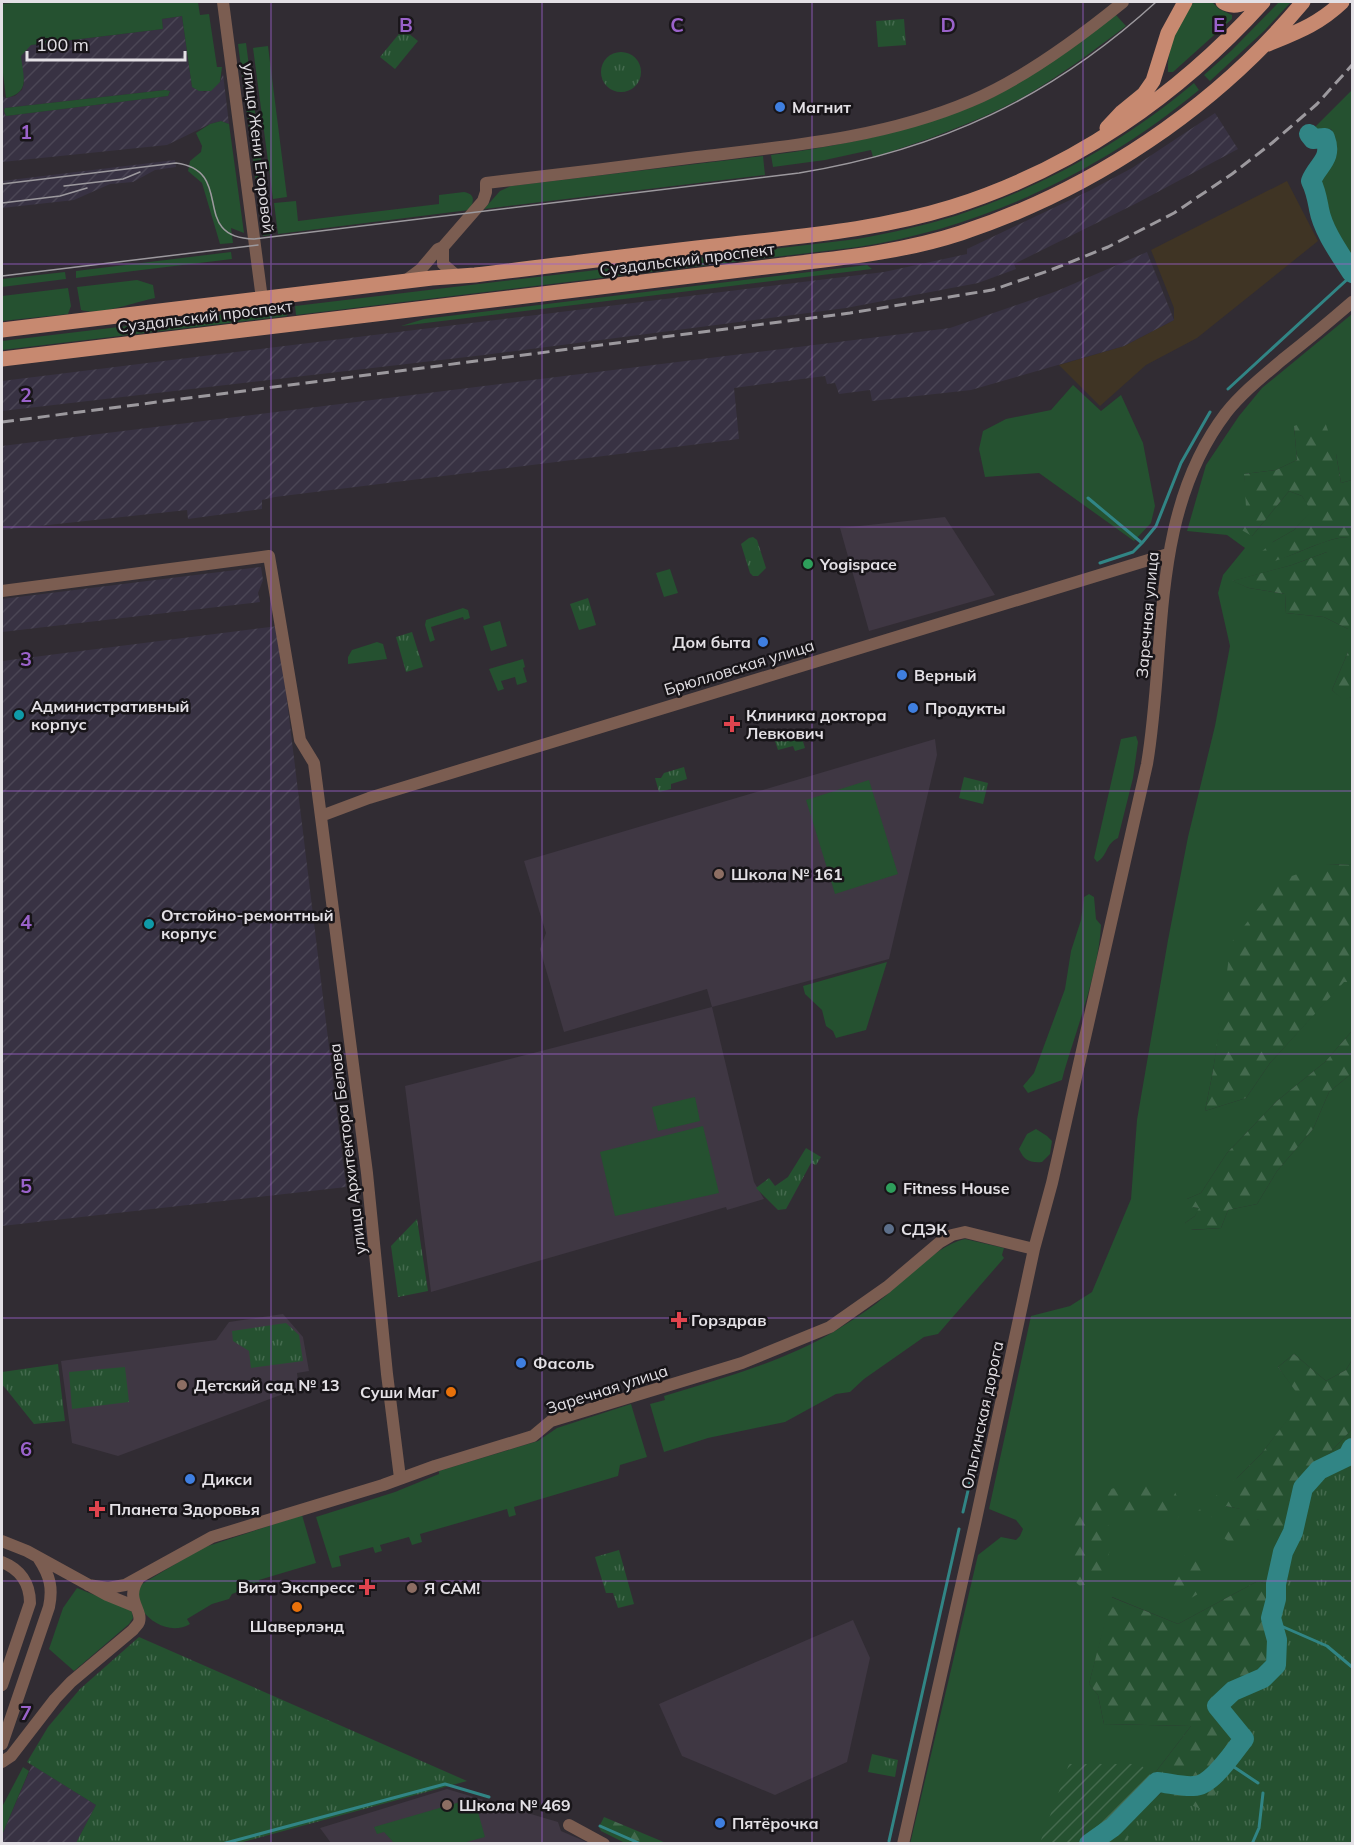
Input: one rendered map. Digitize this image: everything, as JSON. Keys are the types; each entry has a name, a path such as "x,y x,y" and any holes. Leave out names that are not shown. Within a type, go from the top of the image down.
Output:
{"main road":[{"path":"1093,143 1122,112 1144,94 1153,81 1168,33 1185,2"},
{"path":"1223,2 1235,6 1246,2"},
{"name":"Суздальский проспект","path":"2,330 779,239 887,224 984,196 1044,169 1093,143 1133,118 1176,86 1263,2"},
{"name":"Суздальский проспект","path":"2,359 860,256 924,243 996,220 1072,185 1117,160 1193,107 1262,46 1303,2"},
{"path":"1262,46 1310,27 1342,2"}],"street":[{"name":"улица Жени Егоровой","path":"223,2 262,299"},
{"path":"405,281 421,269 483,201 486,183 829,142 916,120 972,100 1012,80 1050,56 1123,2"},
{"path":"442,247 443,264 458,276"},
{"name":"Заречная улица","path":"1095,995 1154,725 1168,554 1178,507 1210,436 1227,412 1249,388 1353,302"},
{"name":"Брюлловская улица","path":"321,816 369,798 1168,554"},
{"name":"улица Архитектора Белова","path":"2,591 269,556 300,740 314,763 368,1173 387,1374 400,1478"},
{"name":"Ольгинская дорога","path":"903,1844 1034,1250 1095,995"},
{"name":"Заречная улица","path":"88,1585 108,1588 125,1585 212,1537 384,1485 533,1436 551,1421 742,1363 830,1328 952,1235 965,1232 1034,1250"},
{"path":"2,1541 27,1551 107,1595 134,1606"},
{"path":"2,1744 52,1593 47,1572 39,1559"},
{"path":"2,1562 17,1570 25,1580 30,1592 30,1603 2,1685"},
{"path":"2,1762 11,1756 71,1682 133,1630 139,1621 139,1615 134,1606 134,1585 140,1578"},
{"path":"569,1825 604,1844"}],"shaded area":[{"path":"182,16 192,87 205,92 220,82 223,74 229,124 221,121 210,124 167,145 2,162 2,96 6,98 15,96 22,90 24,83 20,56 24,51 31,45 163,29 162,19","holes":["165,90 170,92 168,96 6,116 4,111 5,108"]},
{"path":"1215,113 1238,149 1137,203 1014,264 1016,269 978,283 846,308 484,355 2,411 2,381 884,272 967,254 967,249 1132,168"},
{"path":"175,160 176,167 155,170 133,182 110,184 74,200 2,208 2,181"},
{"path":"1287,181 1318,241 1197,338 1146,365 1100,406 1059,365 1124,346 1174,320 1174,308 1151,250"},
{"path":"1147,252 1174,320 1124,346 971,390 872,401 870,390 839,394 835,383 827,384 825,376 734,388 739,439 275,497 262,500 262,509 188,519 187,510 2,530 2,446 950,328 1057,291"},
{"path":"945,517 995,595 869,631 840,528"},
{"path":"261,567 263,580 258,593 260,602 2,632 2,599"},
{"path":"278,626 346,1187 2,1226 2,661"},
{"name":"Школа № 161","path":"935,739 937,755 889,959 712,1007 707,989 564,1032 540,949 546,933 524,861"},
{"path":"712,1007 754,1182 764,1199 727,1210 726,1207 431,1292 405,1086"},
{"name":"Детский сад № 13","path":"283,1314 303,1337 309,1371 297,1373 299,1388 118,1456 72,1443 61,1361 216,1340 229,1322"},
{"path":"853,1620 870,1658 847,1762 775,1795 682,1756 659,1704"},
{"path":"32,1765 96,1805 76,1843 2,1844 2,1835"},
{"name":"Школа № 469","path":"447,1789 558,1822 561,1831 589,1843 331,1843 320,1828"}],"green space":[{"path":"198,2 200,15 209,14 217,67 222,67 220,82 211,91 199,91 192,87 182,16 162,19 163,29 31,45 21,56 24,77 22,88 19,92 6,98 2,65 2,4"},
{"path":"1194,2 1212,2 1219,9 1232,15 1232,19 1173,72 1168,72 1169,54 1175,35 1183,17"},
{"path":"1279,2 1291,2 1264,31 1210,81 1204,75"},
{"path":"1116,15 1126,26 1050,81 987,115 931,138 873,157 871,150 825,160 773,167 771,155 875,137 935,120 984,102 1029,76"},
{"path":"904,19 906,45 878,47 876,21"},
{"path":"403,29 418,41 395,69 380,57"},
{"path":"246,43 271,235 263,236 238,44"},
{"path":"268,46 287,197 273,199 253,48"},
{"path":"621,52 629,53 635,58 640,64 640,80 635,86 629,91 621,92 613,91 607,86 602,80 601,72 602,64 607,58 613,53"},
{"path":"1194,83 1199,90 1122,146 1082,170 996,210 905,238 858,247 296,315 295,306 857,239 931,223 987,205 1050,177 1110,144 1167,105"},
{"path":"1352,87 1352,263 1322,210 1319,174 1331,153 1333,136 1331,129 1319,130 1315,127 1351,91"},
{"path":"170,91 168,96 6,116 4,111 5,108"},
{"path":"221,121 229,124 244,233 231,228 233,243 220,244 202,183 188,171 190,161 201,152 202,146 196,133 210,124"},
{"path":"763,156 765,175 484,209 500,191 511,186"},
{"path":"464,192 471,195 473,199 469,210 278,234 274,203 296,201 298,221 439,204 439,195"},
{"path":"231,252 232,259 76,278 76,271"},
{"path":"867,265 872,269 401,326 424,319"},
{"path":"65,272 66,279 2,287 2,279"},
{"path":"137,280 153,285 155,298 107,310 81,310 77,287"},
{"path":"68,288 71,306 68,314 2,321 2,296"},
{"path":"286,307 287,316 2,350 2,341"},
{"path":"1352,314 1352,480 1341,483 1336,454 1294,426 1297,460 1276,470 1244,474 1252,536 1289,491 1302,496 1312,511 1294,530 1273,542 1266,562 1343,537 1352,537 1352,552 1327,552 1292,565 1233,581 1249,588 1285,594 1286,613 1324,617 1348,629 1348,652 1332,690 1343,699 1352,697 1352,865 1327,864 1223,1007 1205,1111 1246,1098 1270,1063 1344,981 1352,982 1352,1031 1325,1062 1277,1101 1227,1153 1201,1193 1187,1199 1193,1207 1200,1208 1195,1216 1185,1223 1192,1230 1221,1228 1228,1210 1257,1204 1277,1171 1313,1129 1329,1092 1352,1073 1352,1360 1346,1370 1326,1381 1294,1354 1278,1367 1303,1400 1262,1453 1237,1478 1226,1506 1241,1509 1225,1538 1258,1519 1290,1528 1292,1496 1352,1429 1352,1468 1289,1593 1258,1581 1178,1624 1112,1597 1089,1684 1098,1695 1104,1724 1191,1726 1155,1773 1164,1791 1096,1843 910,1844 978,1555 1001,1537 1016,1540 1023,1529 1016,1520 989,1509 1031,1316 1070,1306 1092,1292 1131,1199 1137,1120 1168,940 1188,837 1215,726 1230,646 1218,593 1223,575 1245,548 1227,535 1187,531 1206,465 1239,416 1262,388"},
{"path":"1073,385 1101,411 1121,395 1143,443 1155,506 1151,523 1134,541 1039,473 985,477 979,449 983,431 1006,419 1051,410"},
{"path":"1323,416 1336,454 1341,483 1352,480 1352,537 1342,537 1321,543 1266,563 1260,553 1273,542 1294,530 1311,511 1302,496 1289,491 1252,536 1238,528 1236,519 1246,507 1244,474 1276,470 1297,460 1294,426"},
{"path":"753,537 757,540 766,568 758,576 750,573 741,544"},
{"path":"1327,552 1352,552 1352,697 1343,700 1332,690 1348,652 1348,629 1324,617 1286,613 1285,594 1249,588 1232,581 1292,565"},
{"path":"670,569 678,593 664,597 656,573"},
{"path":"588,598 596,625 579,630 570,604"},
{"path":"463,608 468,610 470,618 464,620 463,617 431,627 435,640 430,642 425,625 426,620"},
{"path":"500,621 507,646 491,651 483,626"},
{"path":"412,632 423,667 406,672 396,637"},
{"path":"377,642 383,644 387,659 348,664 348,657 352,650"},
{"path":"523,659 527,682 517,685 515,677 501,681 504,689 498,691 489,669"},
{"path":"792,733 797,736 801,735 805,748 795,751 793,746 778,750 774,738"},
{"path":"1136,736 1138,742 1133,778 1118,838 1111,843 1103,857 1097,862 1094,858 1121,739"},
{"path":"684,767 687,779 671,784 671,789 659,792 655,778 661,778 664,773"},
{"path":"964,777 988,783 983,804 959,798"},
{"path":"869,780 898,874 835,894 806,800"},
{"path":"1327,864 1352,865 1352,982 1344,982 1270,1063 1246,1098 1205,1111 1231,943 1280,880"},
{"path":"1089,894 1094,897 1096,919 1101,925 1087,999 1062,1080 1028,1093 1023,1086 1034,1073 1065,989 1071,951 1081,920 1084,897"},
{"path":"887,962 866,1030 836,1038 833,1031 826,1026 822,1010 805,994 803,986"},
{"path":"1352,1031 1352,1073 1329,1092 1313,1129 1277,1171 1257,1204 1228,1210 1221,1228 1187,1230 1185,1223 1195,1216 1199,1208 1193,1207 1179,1215 1176,1211 1187,1199 1201,1193 1227,1153 1277,1101 1325,1062"},
{"path":"695,1097 700,1121 658,1131 652,1107"},
{"path":"703,1126 719,1193 615,1216 600,1152"},
{"path":"1036,1129 1052,1141 1050,1154 1042,1162 1027,1160 1019,1149 1027,1134"},
{"path":"806,1148 821,1157 816,1165 811,1163 786,1209 778,1210 756,1188 769,1178 775,1186 788,1177"},
{"path":"417,1219 428,1291 398,1297 391,1246"},
{"path":"965,1239 1004,1248 1002,1255 1004,1258 938,1334 924,1337 864,1379 850,1392 836,1394 785,1422 708,1438 664,1452 650,1404 665,1400 664,1396 730,1376 815,1342 872,1307 942,1249"},
{"path":"286,1323 299,1335 303,1361 251,1368 249,1351 233,1341 232,1331"},
{"path":"1294,1354 1326,1381 1346,1370 1352,1360 1352,1429 1292,1496 1290,1528 1272,1535 1258,1519 1234,1546 1224,1538 1240,1509 1226,1506 1206,1521 1198,1511 1262,1453 1302,1400 1278,1367"},
{"path":"58,1364 65,1421 34,1424 2,1384 2,1372"},
{"path":"125,1367 129,1402 72,1409 69,1372"},
{"path":"631,1404 647,1457 620,1465 618,1476 514,1507 516,1515 509,1517 507,1509 420,1534 422,1542 412,1545 409,1537 380,1545 382,1551 375,1553 373,1547 339,1556 341,1566 332,1568 316,1517 395,1492 439,1474 439,1471 538,1441 557,1428"},
{"path":"1352,1460 1352,1843 1128,1843 1127,1836 1133,1822 1162,1794 1201,1809 1213,1799 1225,1775 1244,1758 1245,1736 1225,1711 1228,1704 1273,1683 1282,1670 1280,1616 1289,1580 1290,1563 1300,1538 1310,1493 1327,1475"},
{"path":"1147,1481 1172,1485 1183,1511 1176,1520 1151,1510 1118,1511 1107,1521 1113,1542 1099,1581 1080,1586 1069,1576 1069,1536 1079,1508 1106,1490"},
{"path":"302,1515 316,1563 259,1580 261,1589 257,1591 250,1587 232,1594 229,1599 212,1604 187,1619 190,1624 184,1627 170,1628 158,1624 141,1608 137,1591 142,1584 202,1548"},
{"path":"1190,1547 1214,1571 1198,1594 1181,1604 1167,1581"},
{"path":"619,1550 634,1604 618,1608 613,1593 606,1593 595,1557"},
{"path":"1258,1581 1289,1592 1352,1843 1096,1843 1164,1791 1155,1773 1191,1726 1104,1724 1098,1695 1089,1684 1111,1597 1178,1624"},
{"path":"77,1588 127,1608 132,1612 133,1618 74,1671 49,1649 63,1608"},
{"path":"139,1637 467,1781 239,1843 76,1843 96,1805 27,1762 48,1727 80,1689"},
{"path":"872,1754 898,1760 895,1777 868,1772"},
{"path":"1069,1764 1140,1764 1157,1782 1102,1836 1089,1843 1040,1843"},
{"path":"23,1767 29,1771 2,1835 2,1807"},
{"path":"474,1798 485,1837 463,1843 394,1843 384,1832 377,1834 374,1827"},
{"path":"604,1817 666,1843 625,1843 601,1831 599,1827"}],"waterway":[{"path":"1309,134 1313,139 1325,138 1326,156 1311,181 1324,226 1352,273"},
{"path":"1228,389 1352,275"},
{"path":"1142,543 1156,526 1181,463 1210,412"},
{"path":"1088,498 1142,543 1133,552 1100,563"},
{"path":"1089,1844 1113,1827 1157,1782 1189,1786 1201,1785 1215,1775 1244,1739 1217,1706 1233,1691 1263,1678 1276,1665 1277,1640 1271,1618 1276,1599 1276,1584 1283,1552 1293,1532 1303,1488 1319,1470 1348,1456 1352,1448"},
{"path":"963,1512 970,1482"},
{"path":"889,1841 959,1529"},
{"path":"1272,1622 1327,1646 1352,1667"},
{"path":"1225,1761 1258,1783"},
{"path":"222,1844 445,1784 489,1797"},
{"path":"1252,1844 1259,1828 1263,1793"},
{"path":"600,1826 641,1844"}],"tram line":[{"path":"2,184 176,163 194,169 205,178 216,217 223,228 234,236 254,239 799,173 899,150 991,115 1076,66 1156,2"},
{"path":"64,186 123,179 140,172"},
{"path":"2,203 60,196 87,188"},
{"path":"2,276 258,245"}],"railway":[{"path":"2,422 850,313 992,290 1108,247 1174,213 1232,174 1272,143 1317,104 1352,65"}],"place":[{"name":"Магнит","path":"780,107"},
{"name":"Yogispace","path":"808,564"},
{"name":"Дом быта","path":"763,642"},
{"name":"Верный","path":"902,675"},
{"name":"Продукты","path":"913,708"},
{"name":"Административный корпус","path":"19,715"},
{"name":"Клиника доктора Левкович","path":"732,724"},
{"name":"Школа № 161","path":"719,874"},
{"name":"Отстойно-ремонтный корпус","path":"149,924"},
{"name":"Fitness House","path":"891,1188"},
{"name":"СДЭК","path":"889,1229"},
{"name":"Горздрав","path":"679,1320"},
{"name":"Фасоль","path":"521,1363"},
{"name":"Детский сад № 13","path":"182,1385"},
{"name":"Суши Маг","path":"451,1392"},
{"name":"Дикси","path":"190,1479"},
{"name":"Планета Здоровья","path":"97,1509"},
{"name":"Вита Экспресс","path":"367,1587"},
{"name":"Я САМ!","path":"412,1588"},
{"name":"Шаверлэнд","path":"297,1607"},
{"name":"Школа № 469","path":"447,1805"},
{"name":"Пятёрочка","path":"720,1823"}]}
